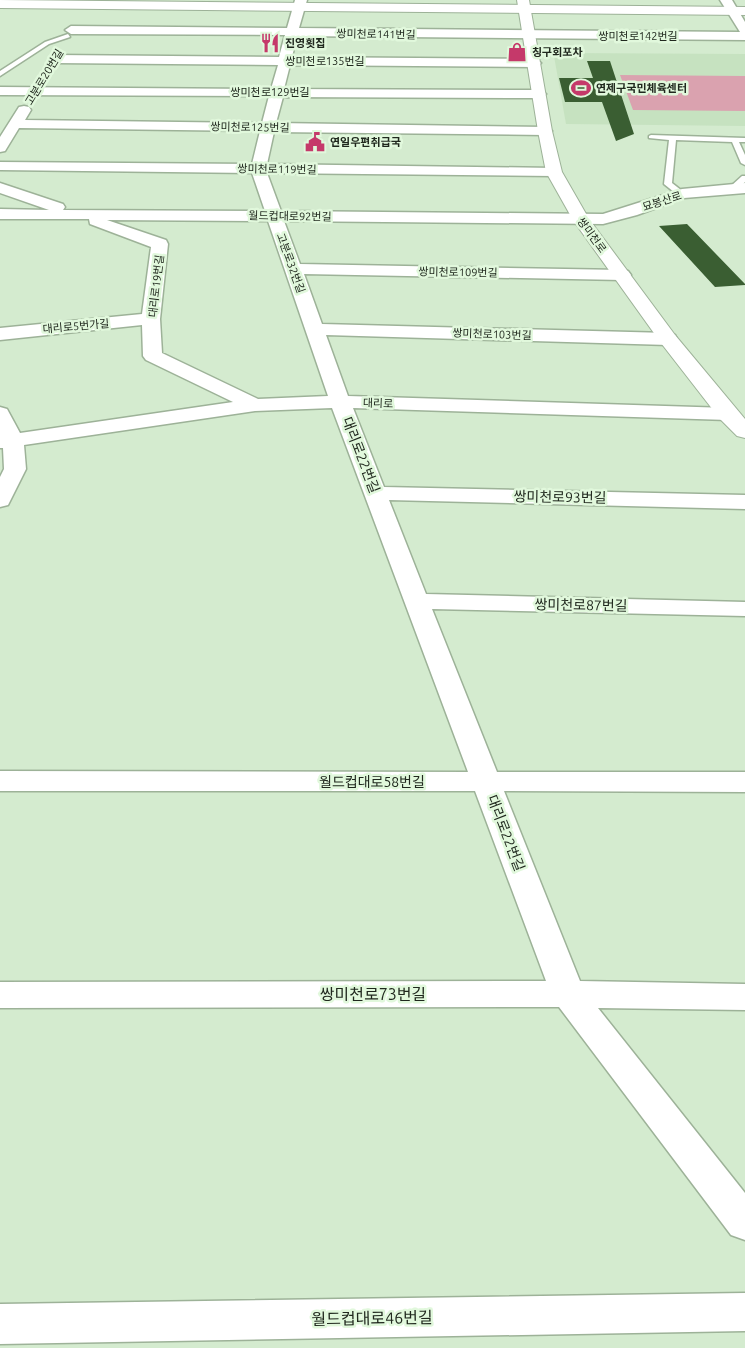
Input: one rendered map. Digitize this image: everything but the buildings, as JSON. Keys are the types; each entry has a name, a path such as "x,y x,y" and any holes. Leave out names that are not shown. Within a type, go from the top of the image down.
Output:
{"street":[{"path":"726,0 739,10 745,31"},
{"path":"0,4 82,16 301,3 524,4 739,10"},
{"path":"258,169 275,92 285,61 297,11 301,3"},
{"name":"쌍미천로","path":"524,4 545,131 554,172 581,220 668,339 728,414 745,431"},
{"name":"쌍미천로141번길","path":"82,16 292,33 530,35"},
{"name":"고분로20번길","path":"52,63 82,16"},
{"name":"쌍미천로142번길","path":"530,35 745,36"},
{"name":"쌍미천로135번길","path":"52,63 285,61 535,63"},
{"name":"고분로20번길","path":"0,148 38,87"},
{"name":"쌍미천로129번길","path":"0,91 38,87 275,92 540,94"},
{"name":"쌍미천로125번길","path":"15,124 545,131"},
{"name":"쌍미천로119번길","path":"0,166 554,172"},
{"name":"고분로32번길","path":"258,169 340,402"},
{"name":"묘봉산로","path":"581,220 603,219 631,212 682,194 741,185"},
{"name":"대리로19번길","path":"0,188 160,244 151,319 153,356 255,405"},
{"name":"월드컵대로92번길","path":"0,214 581,220"},
{"name":"쌍미천로109번길","path":"293,269 622,275"},
{"name":"대리로5번가길","path":"0,334 151,319"},
{"name":"쌍미천로103번길","path":"315,330 668,339"},
{"name":"대리로","path":"7,441 255,405 340,402 728,414"},
{"name":"대리로22번길","path":"340,402 568,994 745,1223"},
{"path":"0,413 15,469 0,500"},
{"name":"쌍미천로93번길","path":"375,493 745,502"},
{"name":"쌍미천로87번길","path":"417,601 745,609"},
{"name":"월드컵대로58번길","path":"0,781 745,782"},
{"name":"쌍미천로73번길","path":"0,995 568,994 745,997"},
{"name":"월드컵대로46번길","path":"0,1324 745,1312"}],"lane":[{"path":"0,74 47,43 82,16"},
{"path":"651,137 745,140"},
{"path":"673,138 668,184 682,194"},
{"path":"734,139 745,163"}],"shaded area":[{"path":"563,53 745,54 745,126 566,124 554,56"},
{"path":"620,75 745,76 745,111 633,110"}],"place":[{"name":"진영횟집","path":"270,43"},
{"name":"칭구회포차","path":"517,52"},
{"name":"연제구국민체육센터","path":"581,88"},
{"name":"연일우편취급국","path":"315,142"}]}
